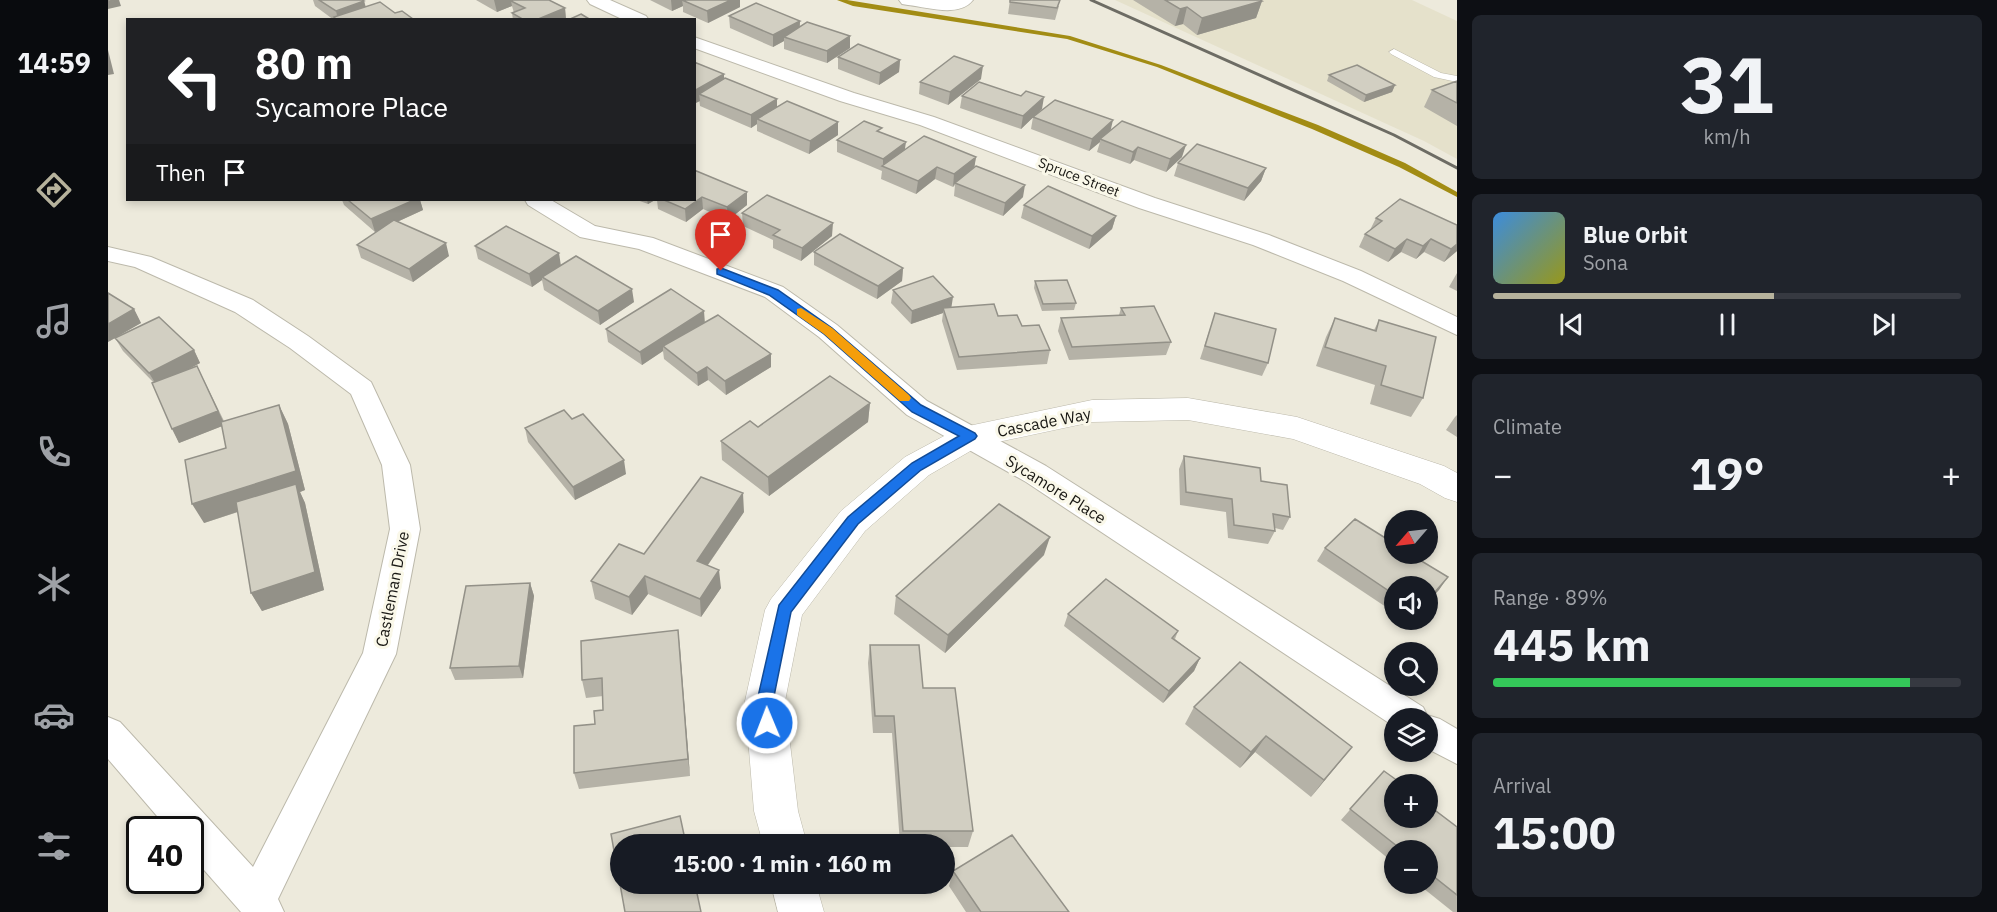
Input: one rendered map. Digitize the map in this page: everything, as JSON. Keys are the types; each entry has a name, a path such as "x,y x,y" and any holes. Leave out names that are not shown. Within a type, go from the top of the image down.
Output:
{"street":[{"path":"596,0 636,18"},
{"path":"908,0 952,5 964,0"},
{"name":"Spruce Street","path":"696,43 848,97 948,129 1146,203 1261,240 1352,276 1457,327"},
{"name":"Sycamore Place","path":"538,201 588,232 645,243 774,292 828,331 916,408 1036,474 1396,708"},
{"name":"Castleman Drive","path":"108,254 143,262 244,306 299,342 362,388 396,465 405,530 379,654 260,907"},
{"name":"Cascade Way","path":"783,834 777,811 765,701 784,610 853,520 916,466 970,436 1092,411 1188,409 1297,428 1432,475 1457,489"},
{"path":"108,733 260,907"},
{"path":"1438,736 1457,748"},
{"path":"796,894 801,912"}],"lane":[{"path":"1394,52 1438,75 1457,79"}],"shaded area":[{"path":"1115,0 1412,0 1457,21 1457,159 1424,141"}],"building":[{"path":"319,0 362,0 364,1 336,11"},
{"path":"549,0 565,8 541,18 521,18 512,13 525,8 511,1"},
{"path":"682,0 731,0 707,11"},
{"path":"1010,0 1060,0 1057,8 1010,2"},
{"path":"1165,0 1262,1 1202,18 1187,7 1180,9"},
{"path":"380,2 395,13 402,11 412,18 335,18"},
{"path":"756,3 800,21 773,35 729,16"},
{"path":"581,14 588,18 572,18"},
{"path":"807,22 850,36 827,51 784,37"},
{"path":"858,44 900,60 880,73 838,57"},
{"path":"954,56 983,66 950,92 920,82"},
{"path":"696,63 724,74 696,90"},
{"path":"1357,65 1395,85 1366,95 1329,75"},
{"path":"725,78 777,99 751,115 699,94"},
{"path":"1457,81 1457,103 1432,90"},
{"path":"979,82 1021,96 1026,91 1044,97 1023,116 962,96"},
{"path":"1055,100 1113,120 1092,139 1033,117"},
{"path":"787,101 838,122 810,141 757,119"},
{"path":"864,121 882,128 877,131 906,142 883,159 837,140"},
{"path":"1122,121 1186,145 1170,159 1138,147 1133,152 1100,139"},
{"path":"924,136 976,157 954,174 937,167 918,181 882,166"},
{"path":"1197,144 1266,168 1248,188 1178,163"},
{"path":"976,166 1025,185 1005,203 955,183"},
{"path":"696,171 747,192 727,207 702,197 685,209 666,201 696,201"},
{"path":"1048,186 1116,216 1092,236 1024,205"},
{"path":"767,195 833,223 802,248 773,235 780,230 742,213"},
{"path":"1400,199 1457,225 1457,244 1451,249 1431,239 1423,246 1407,239 1395,249 1365,234 1382,221 1376,218"},
{"path":"349,201 412,201 371,219"},
{"path":"394,220 446,243 409,269 357,245"},
{"path":"506,226 559,253 529,274 475,246"},
{"path":"840,234 903,268 878,286 814,252"},
{"path":"576,256 632,289 598,311 542,277"},
{"path":"933,276 953,297 912,311 893,290"},
{"path":"1067,280 1076,303 1043,304 1035,281"},
{"path":"671,289 704,311 640,352 606,329"},
{"path":"108,293 134,309 108,324"},
{"path":"994,304 998,316 1017,315 1022,326 1039,325 1050,350 959,357 943,308"},
{"path":"1154,306 1171,342 1072,347 1061,318 1125,315 1121,308"},
{"path":"1215,313 1276,329 1268,363 1205,346"},
{"path":"718,315 771,354 725,381 707,367 697,373 663,346"},
{"path":"159,317 194,350 149,373 115,338"},
{"path":"1335,318 1376,331 1379,320 1436,337 1423,398 1381,385 1386,366 1325,347"},
{"path":"197,366 218,411 172,429 152,383"},
{"path":"830,376 870,403 768,477 721,441 750,421 758,427"},
{"path":"279,405 296,471 192,504 185,460 226,448 221,422"},
{"path":"564,410 572,419 583,414 624,460 573,487 525,428"},
{"path":"1184,456 1260,468 1261,481 1287,485 1290,517 1273,514 1275,531 1234,525 1232,499 1186,492"},
{"path":"701,477 743,493 697,561 719,570 700,599 645,576 629,597 591,581 619,544 644,554"},
{"path":"296,484 315,572 251,593 236,502"},
{"path":"999,504 1050,537 948,635 896,596"},
{"path":"1355,519 1384,537 1384,564 1427,564 1448,577 1438,588 1438,576 1384,576 1384,588 1325,548"},
{"path":"1106,579 1178,631 1172,638 1200,658 1169,691 1068,614"},
{"path":"530,583 519,666 450,668 466,586"},
{"path":"678,630 688,759 574,773 574,726 595,724 594,711 603,710 602,678 582,680 581,641"},
{"path":"870,645 919,645 923,688 955,688 973,831 903,831 894,716 875,716"},
{"path":"1240,662 1352,747 1324,780 1266,736 1251,752 1194,707"},
{"path":"1384,771 1388,774 1384,774 1384,828 1438,828 1438,813 1457,827 1457,895 1438,880 1438,840 1389,840 1350,809"},
{"path":"680,816 684,834 611,834"},
{"path":"1012,835 1069,912 981,912 955,874 955,870"},
{"path":"622,894 697,894 701,912 625,912"}],"waterway":[{"path":"840,0 853,4 1068,37 1159,66 1315,127 1402,165 1457,195"}],"railway":[{"path":"1091,0 1394,135 1457,168"}],"slow traffic":[{"path":"801,312 828,331 905,398"}],"route":[{"path":"721,271 774,292 828,331 916,408 970,436 916,466 853,520 784,610 765,701 767,723"}]}
